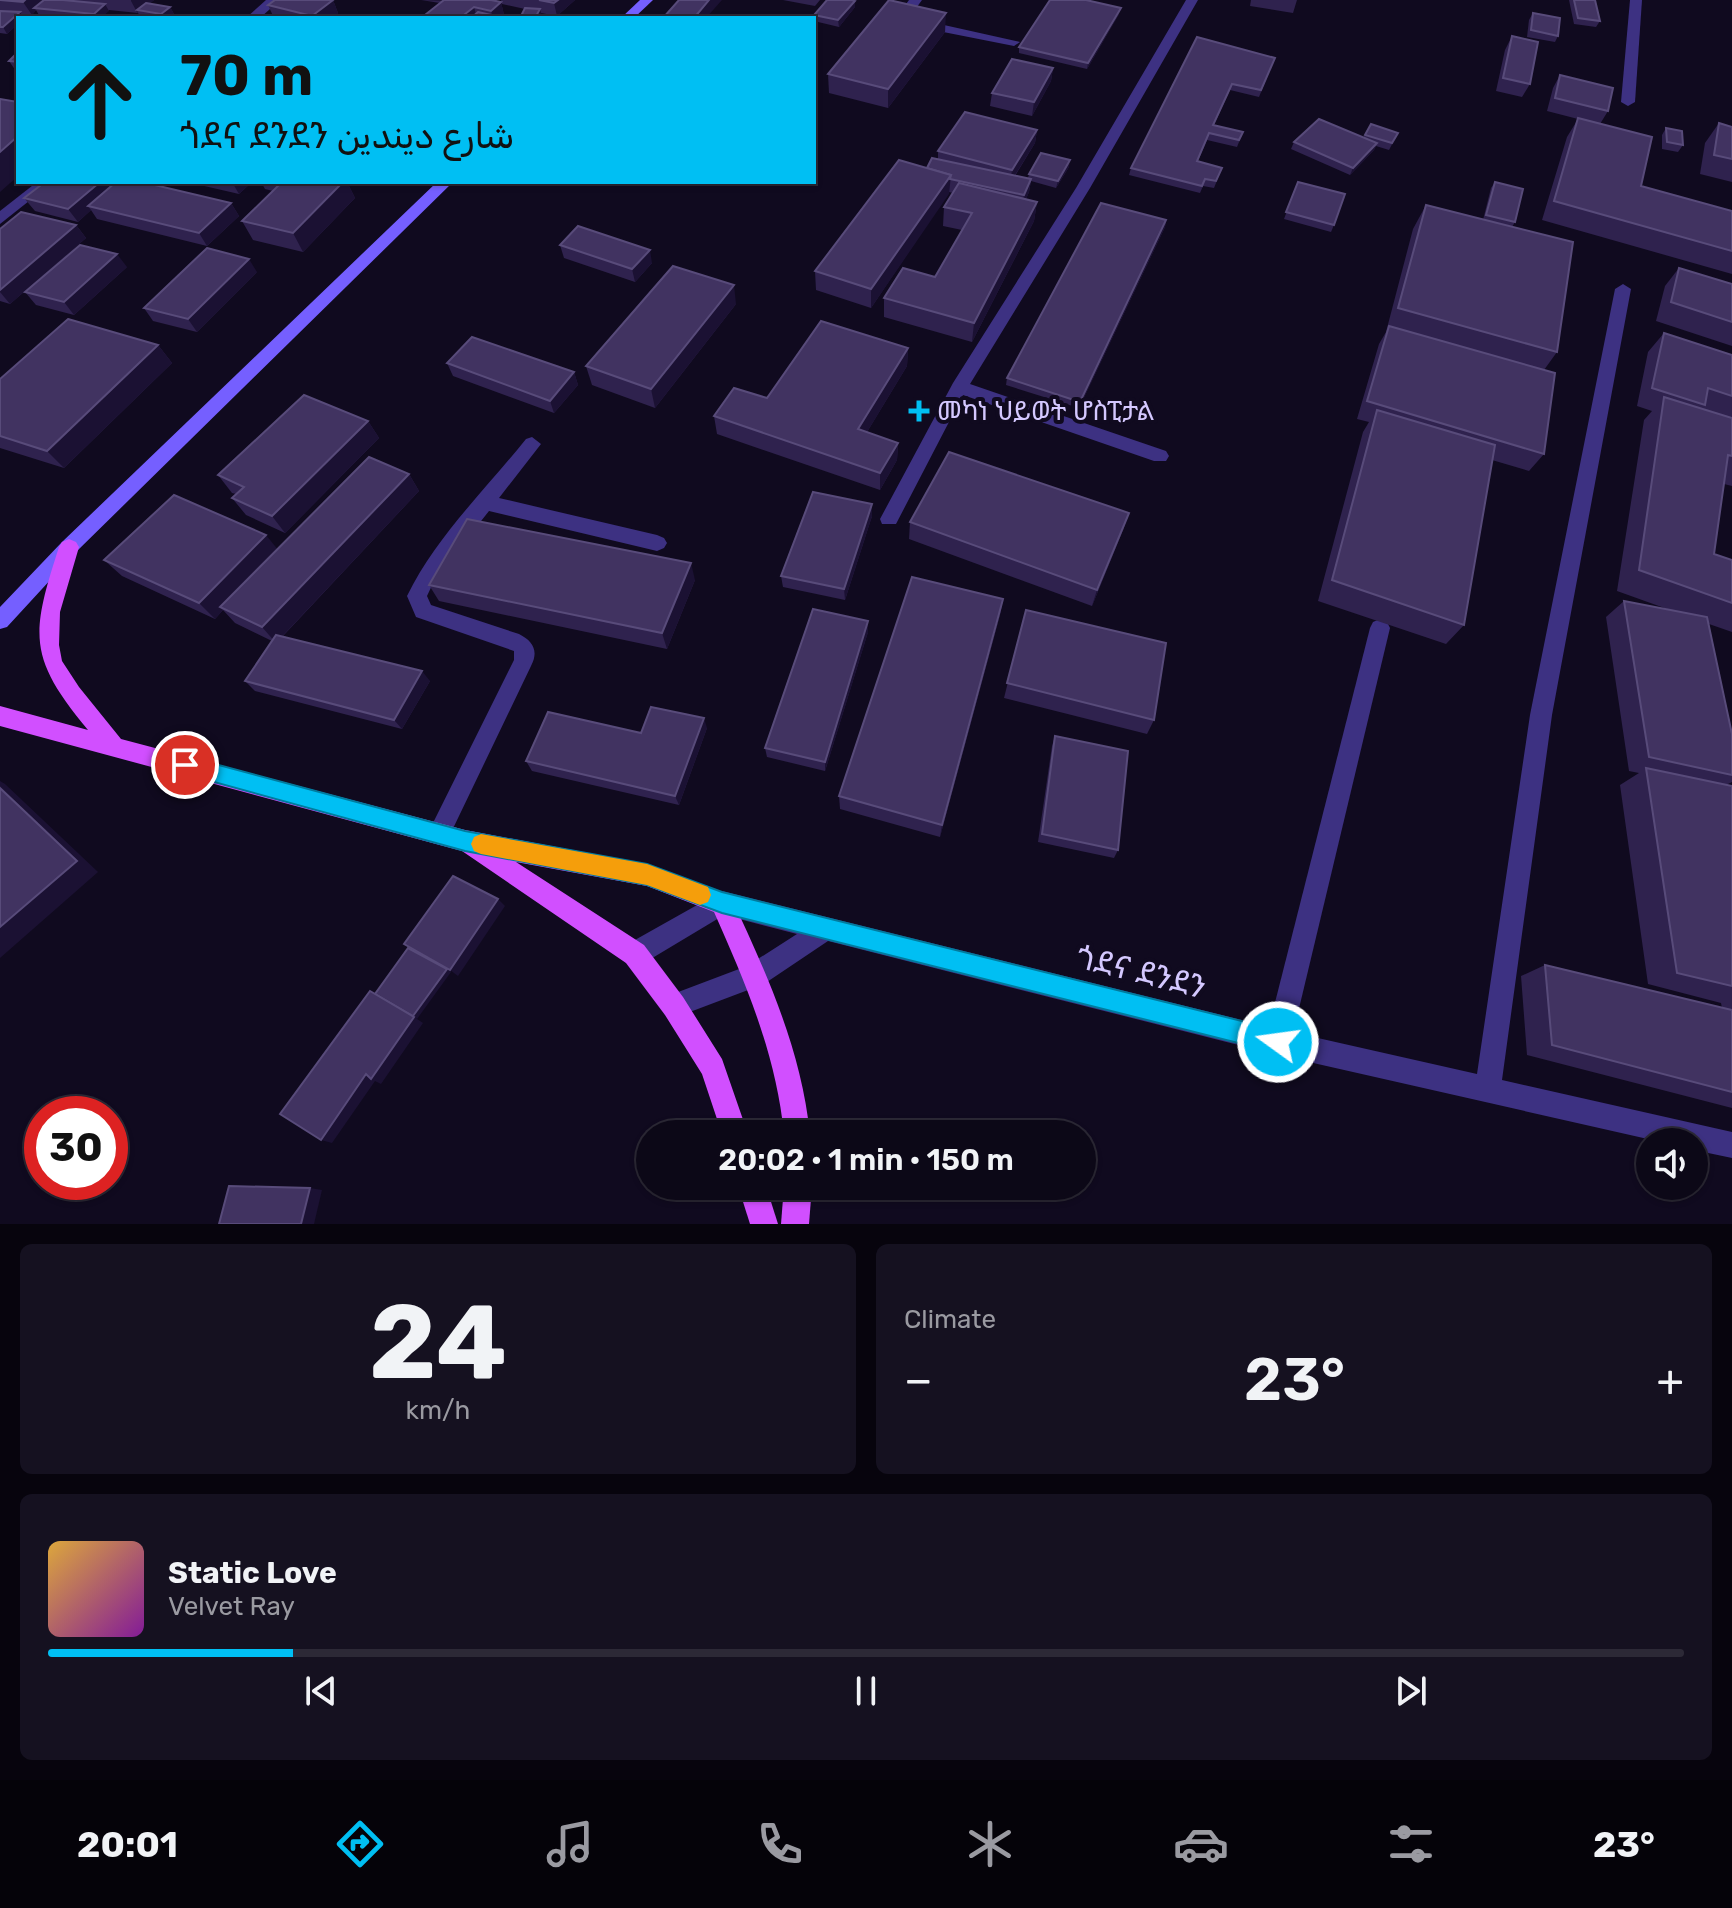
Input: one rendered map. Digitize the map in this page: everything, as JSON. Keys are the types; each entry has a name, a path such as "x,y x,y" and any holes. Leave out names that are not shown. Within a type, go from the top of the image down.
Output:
{"main road":[{"path":"629,16 647,0"},
{"path":"0,621 69,547 444,184"},
{"path":"69,547 51,605 48,642 58,674 114,746"},
{"path":"0,716 465,841 647,875 722,903 755,975 785,1058 795,1120"},
{"path":"465,841 635,954 674,1006 713,1068 730,1120"},
{"path":"756,1200 764,1224"},
{"path":"795,1224 797,1200"}],"street":[{"path":"254,16 274,0"},
{"path":"916,0 907,11 922,24 1014,42"},
{"path":"889,519 959,387 1083,188 1192,0"},
{"path":"1628,102 1636,0"},
{"path":"0,219 44,184"},
{"path":"1488,1090 1541,715 1623,289"},
{"path":"959,387 1160,456"},
{"path":"439,833 524,660 524,646 509,638 423,611 417,596 428,574 532,444"},
{"path":"483,502 657,543"},
{"path":"1278,1042 1380,628"},
{"path":"635,954 722,903"},
{"name":"ጎደና ደንደን","path":"722,903 1278,1042 1732,1145"},
{"path":"674,1006 755,975 824,930"}],"building":[{"path":"44,0 105,4 94,14 34,8"},
{"path":"275,0 333,0 312,16 268,5"},
{"path":"444,0 501,2 491,11 474,7 463,16 425,15"},
{"path":"679,0 709,0 696,16 665,16"},
{"path":"827,0 855,1 838,20 814,15"},
{"path":"889,0 946,13 888,89 828,74"},
{"path":"1050,0 1086,0 1121,8 1088,63 1019,47"},
{"path":"1574,0 1595,0 1600,21 1578,18"},
{"path":"146,3 170,7 161,14 137,10"},
{"path":"525,8 540,9 536,16 521,16"},
{"path":"0,11 20,12 0,27"},
{"path":"478,12 495,16 473,16"},
{"path":"1533,13 1560,18 1558,36 1531,30"},
{"path":"1512,36 1538,42 1530,84 1503,78"},
{"path":"1197,37 1275,58 1261,90 1232,84 1213,125 1243,132 1239,140 1209,133 1197,161 1222,168 1216,181 1205,179 1202,186 1131,168"},
{"path":"1012,59 1053,68 1034,102 992,93"},
{"path":"1560,75 1613,88 1608,111 1555,98"},
{"path":"0,99 16,102 16,138 0,152"},
{"path":"965,112 1037,130 1012,170 938,151"},
{"path":"1578,118 1652,137 1641,186 1732,211 1732,251 1554,201"},
{"path":"1319,119 1377,143 1353,168 1294,142"},
{"path":"1719,123 1732,127 1732,159 1714,155"},
{"path":"1371,124 1398,133 1392,143 1365,135"},
{"path":"1666,128 1682,131 1683,145 1667,142"},
{"path":"1041,153 1070,160 1058,181 1029,174"},
{"path":"932,158 1031,179 1024,195 950,179 951,175 927,168"},
{"path":"899,160 951,175 871,289 815,271"},
{"path":"1298,182 1345,194 1334,225 1286,212"},
{"path":"1495,182 1523,189 1515,222 1486,215"},
{"path":"959,183 1037,202 974,323 884,298 903,268 935,277 972,213 944,207"},
{"path":"42,184 98,184 68,209 24,198"},
{"path":"114,184 150,184 231,203 199,233 88,206"},
{"path":"280,184 341,184 293,233 242,221"},
{"path":"1101,203 1166,220 1080,402 1007,378"},
{"path":"1426,205 1573,242 1557,352 1398,308"},
{"path":"21,212 76,225 0,290 0,229"},
{"path":"578,226 650,250 632,269 560,245"},
{"path":"80,245 117,254 64,302 25,292"},
{"path":"207,248 249,259 188,319 144,308"},
{"path":"673,266 734,285 651,389 586,366"},
{"path":"1679,268 1732,284 1732,322 1671,302"},
{"path":"68,319 158,345 47,451 0,436 0,379"},
{"path":"821,321 908,348 858,429 898,443 880,473 714,416 734,388 767,398"},
{"path":"1389,326 1555,373 1544,454 1367,401"},
{"path":"1664,333 1732,355 1732,396 1708,388 1705,405 1652,388"},
{"path":"472,337 574,372 550,401 447,363"},
{"path":"304,395 368,421 272,516 232,498 244,487 218,475"},
{"path":"1664,397 1732,418 1732,456 1728,455 1714,554 1732,560 1732,603 1639,570"},
{"path":"1377,410 1495,445 1464,625 1332,580"},
{"path":"949,452 1129,513 1097,590 910,522"},
{"path":"369,457 409,474 262,627 220,607"},
{"path":"813,492 872,504 844,589 781,576"},
{"path":"174,495 266,535 199,603 104,560"},
{"path":"467,519 691,563 662,633 429,585"},
{"path":"912,577 1003,599 942,825 839,796"},
{"path":"1624,601 1707,617 1732,734 1732,775 1649,757"},
{"path":"813,609 868,621 825,762 765,748"},
{"path":"1026,610 1166,643 1154,720 1007,683"},
{"path":"276,635 422,671 394,720 245,681"},
{"path":"651,707 704,718 675,796 526,761 548,712 641,733"},
{"path":"1055,736 1128,751 1118,850 1042,834"},
{"path":"1646,768 1732,786 1732,986 1677,973"},
{"path":"0,788 77,861 0,927"},
{"path":"453,876 498,899 450,970 404,944"},
{"path":"408,948 447,969 413,1016 375,994"},
{"path":"1545,965 1732,1010 1732,1092 1552,1045"},
{"path":"370,991 414,1017 371,1079 366,1074 321,1140 280,1114"},
{"path":"229,1186 310,1188 301,1224 219,1224"}],"slow traffic":[{"path":"481,844 647,875 700,895"}],"place":[{"name":"መካነ ህይወት ሆስፒታል","path":"919,411"}],"route":[{"path":"185,765 465,841 647,875 722,903 824,930 1278,1042"}]}
